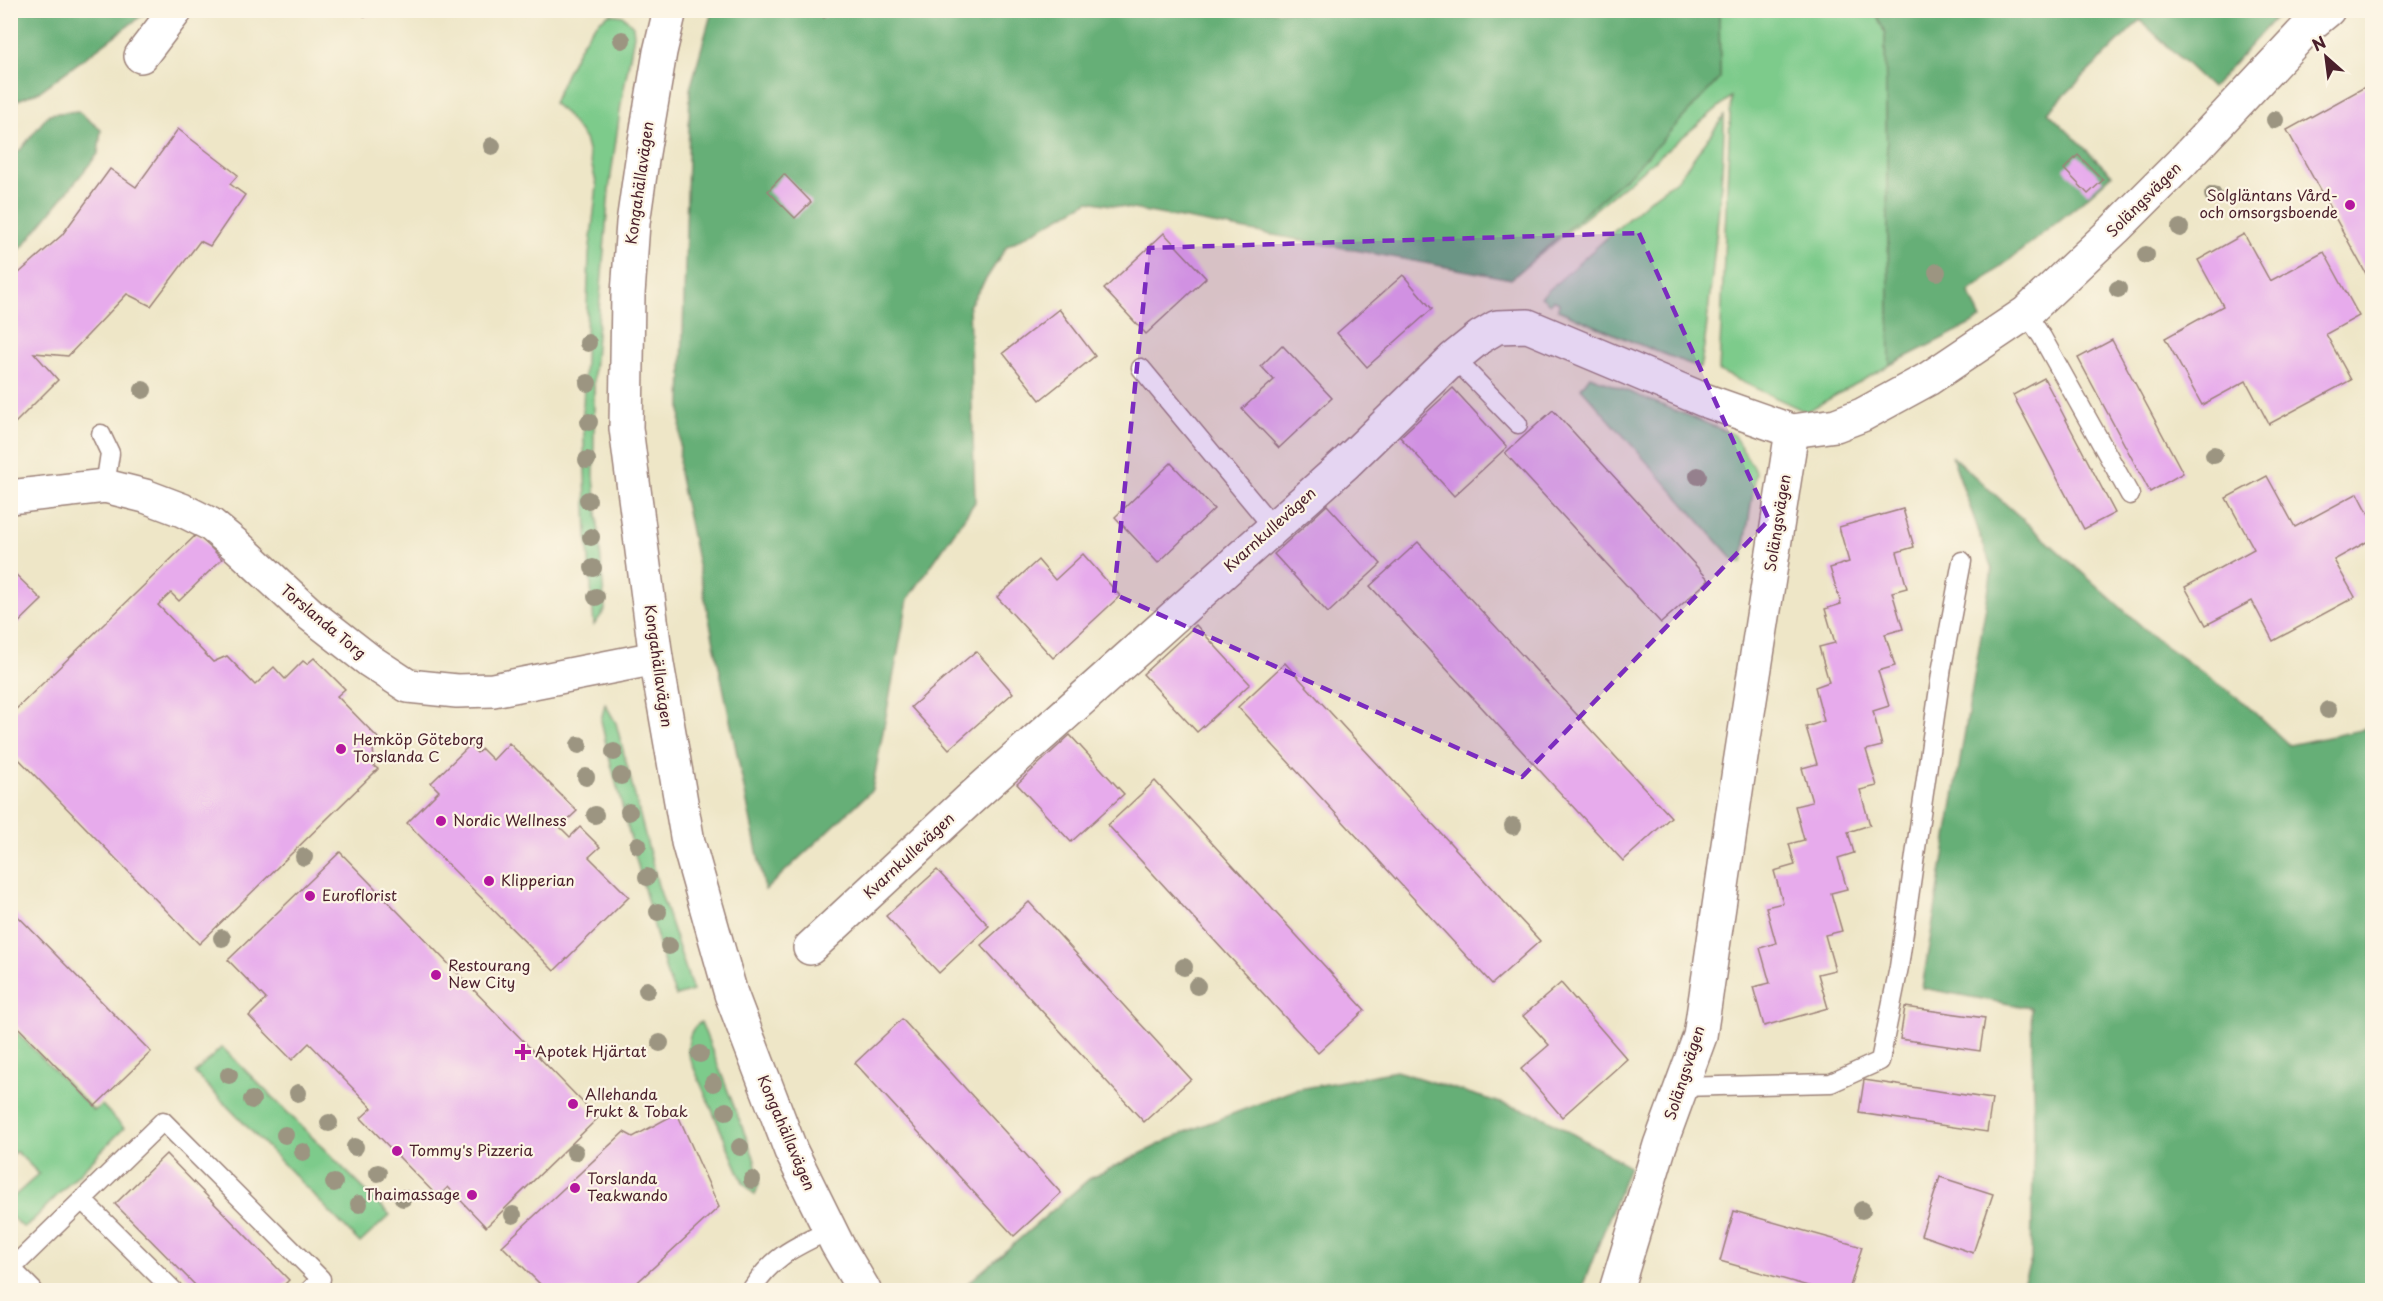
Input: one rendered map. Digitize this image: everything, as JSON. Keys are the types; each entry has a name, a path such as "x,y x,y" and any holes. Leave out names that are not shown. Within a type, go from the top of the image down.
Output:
{"street":[{"path":"141,56 176,10"},
{"name":"Kongahällavägen","path":"670,10 660,52 643,153 633,223 628,294 626,428 656,658 688,842 721,963 742,1025 787,1141 830,1230 864,1290"},
{"name":"Solängsvägen","path":"1616,1290 1660,1145 1700,1036 1738,770 1792,431 1836,425 1862,415 1928,379 2026,313 2183,161 2311,24 2328,10"},
{"name":"Kvarnkullevägen","path":"810,948 969,800 1345,464 1454,358 1480,337 1497,327 1528,326 1704,400 1792,431"},
{"name":"Torslanda Torg","path":"10,497 105,486 145,496 182,510 210,524 238,546 310,615 370,661 408,686 458,691 493,690 656,658"}],"lane":[{"path":"2026,313 2042,337 2130,495"},
{"path":"1454,358 1518,424"},
{"path":"1141,368 1274,527"},
{"path":"101,434 110,453 105,486"},
{"path":"1681,1087 1831,1083 1880,1061 1899,967 1942,667 1962,561"},
{"path":"33,1290 11,1270 163,1121 321,1279 310,1290"},
{"path":"82,1200 173,1290"},
{"path":"751,1290 777,1258 830,1230"}],"highlighted area":[{"path":"1639,233 1769,520 1522,777 1114,594 1149,248"}],"green space":[{"path":"11,10 148,11 40,91 11,103"},
{"path":"712,11 1719,11 1720,78 1634,170 1511,279 1089,201 1007,246 969,306 975,502 908,599 872,790 765,890 679,473 690,89"},
{"path":"1719,11 1875,11 1885,33 1890,365 1806,412 1719,371 1731,97 1511,279 1634,170 1720,78"},
{"path":"1875,11 2281,11 2212,88 2140,20 2048,112 2112,175 2076,207 1969,292 1981,319 1890,365 1885,33"},
{"path":"611,14 623,16 633,26 634,35 621,104 609,190 594,371 594,476 605,610 594,625 587,536 583,410 589,255 597,186 585,139 566,114 553,103 584,40 601,20"},
{"path":"78,111 101,130 98,154 11,259 11,157 21,149 49,114"},
{"path":"1724,116 1718,217 1706,334 1700,368 1558,310 1559,303 1553,300 1550,304 1541,297 1649,200 1679,178"},
{"path":"1590,376 1733,434 1756,472 1742,563 1734,560 1581,388"},
{"path":"1952,456 2157,640 2241,700 2289,745 2361,730 2372,724 2372,1290 2021,1290 2031,1260 2034,1129 2031,1008 1922,988 1992,569"},
{"path":"605,704 616,723 658,885 693,991 676,996 667,975 607,749 601,720"},
{"path":"701,1022 755,1160 759,1183 755,1195 743,1182 688,1054 690,1035"},
{"path":"11,1026 94,1111 102,1105 124,1128 27,1226 23,1227 11,1217 11,1199 39,1174 16,1151 11,1156"},
{"path":"222,1047 390,1215 360,1243 195,1073"},
{"path":"1396,1071 1540,1115 1629,1166 1581,1290 960,1290 1089,1179 1183,1133 1294,1090"}],"building":[{"path":"364,10 384,10 384,14 364,16"},
{"path":"818,10 834,10 824,18"},
{"name":"Solgläntans Vård- och omsorgsboende","path":"2372,83 2372,279 2370,281 2287,130"},
{"path":"178,129 238,175 230,184 245,195 210,246 200,241 151,306 127,294 68,356 34,353 58,380 10,428 10,281 62,235 110,169 136,187"},
{"path":"2078,155 2103,180 2088,194 2064,169"},
{"path":"784,174 811,202 795,218 768,191"},
{"path":"1164,233 1206,278 1146,334 1104,289"},
{"path":"2244,234 2270,281 2324,252 2359,316 2326,334 2351,380 2269,424 2246,381 2202,405 2165,338 2223,306 2198,260"},
{"path":"1403,275 1432,309 1367,367 1337,333"},
{"path":"1059,309 1095,356 1040,400 1003,353"},
{"path":"2112,340 2183,473 2150,492 2078,358"},
{"path":"1282,345 1332,398 1279,448 1242,409 1274,380 1261,366"},
{"path":"2044,378 2115,513 2084,529 2013,395"},
{"path":"1453,388 1507,447 1454,496 1400,437"},
{"path":"1553,410 1709,580 1661,623 1505,453"},
{"path":"1171,463 1214,509 1158,563 1115,517"},
{"path":"2267,476 2295,527 2358,493 2372,520 2372,539 2334,560 2355,597 2273,641 2252,601 2206,625 2185,587 2254,549 2226,498"},
{"path":"1327,505 1381,564 1328,613 1274,554"},
{"path":"1903,509 1914,547 1897,552 1907,588 1892,592 1903,629 1885,634 1895,666 1878,671 1889,706 1873,711 1882,746 1866,750 1877,786 1860,790 1870,825 1848,832 1854,853 1838,858 1847,889 1831,893 1842,931 1825,935 1835,970 1818,974 1828,1008 1764,1026 1753,987 1770,983 1760,948 1776,943 1766,907 1783,903 1774,871 1795,865 1789,844 1804,840 1795,806 1812,802 1802,768 1817,764 1806,727 1824,721 1815,687 1829,682 1819,647 1835,643 1825,609 1841,604 1830,568 1849,562 1839,527"},
{"path":"197,534 222,559 179,601 171,593 158,605 213,662 227,656 255,685 274,667 285,679 303,661 307,664 314,658 345,689 337,696 378,738 373,743 374,766 378,769 199,944 10,750 10,715"},
{"path":"1418,542 1671,817 1623,861 1370,586"},
{"path":"1083,554 1120,596 1053,658 997,597 1038,560 1055,580"},
{"path":"10,569 42,600 10,631"},
{"path":"1196,625 1250,684 1197,732 1143,674"},
{"path":"976,651 1013,693 949,749 911,707"},
{"path":"1285,663 1540,941 1492,984 1238,707"},
{"path":"1070,735 1124,794 1071,842 1017,784"},
{"path":"509,743 577,811 560,827 570,837 580,827 600,847 589,857 629,897 554,971 407,823 439,791 431,783 470,745 477,753 482,749 493,760"},
{"path":"1155,781 1365,1010 1318,1053 1108,825"},
{"path":"340,852 598,1118 486,1227 448,1187 438,1197 361,1118 372,1108 309,1043 292,1060 249,1016 266,999 228,960"},
{"path":"937,870 989,926 939,973 886,916"},
{"path":"1029,902 1191,1079 1144,1122 981,945"},
{"path":"10,908 151,1052 95,1106 10,1019"},
{"path":"1561,983 1627,1059 1562,1117 1521,1069 1549,1045 1523,1016"},
{"path":"1905,1007 1985,1018 1980,1051 1900,1039"},
{"path":"902,1019 1061,1193 1014,1236 855,1063"},
{"path":"1864,1080 1992,1099 1987,1132 1859,1113"},
{"path":"677,1113 719,1207 629,1290 546,1290 502,1246 624,1132 633,1137"},
{"path":"166,1154 289,1280 279,1290 200,1290 115,1204"},
{"path":"1940,1177 1993,1194 1973,1253 1921,1235"},
{"path":"1734,1211 1862,1247 1849,1290 1822,1290 1720,1261"}],"place":[{"name":"Solgläntans Vård- och omsorgsboende","path":"2350,205"},
{"name":"Hemköp Göteborg Torslanda C","path":"341,749"},
{"name":"Nordic Wellness","path":"441,821"},
{"name":"Klipperian","path":"489,881"},
{"name":"Euroflorist","path":"310,896"},
{"name":"Restourang New City","path":"436,975"},
{"name":"Apotek Hjärtat","path":"523,1052"},
{"name":"Allehanda Frukt & Tobak","path":"573,1104"},
{"name":"Tommy's Pizzeria","path":"397,1151"},
{"name":"Torslanda Teakwando","path":"575,1188"},
{"name":"Thaimassage","path":"472,1195"}]}
